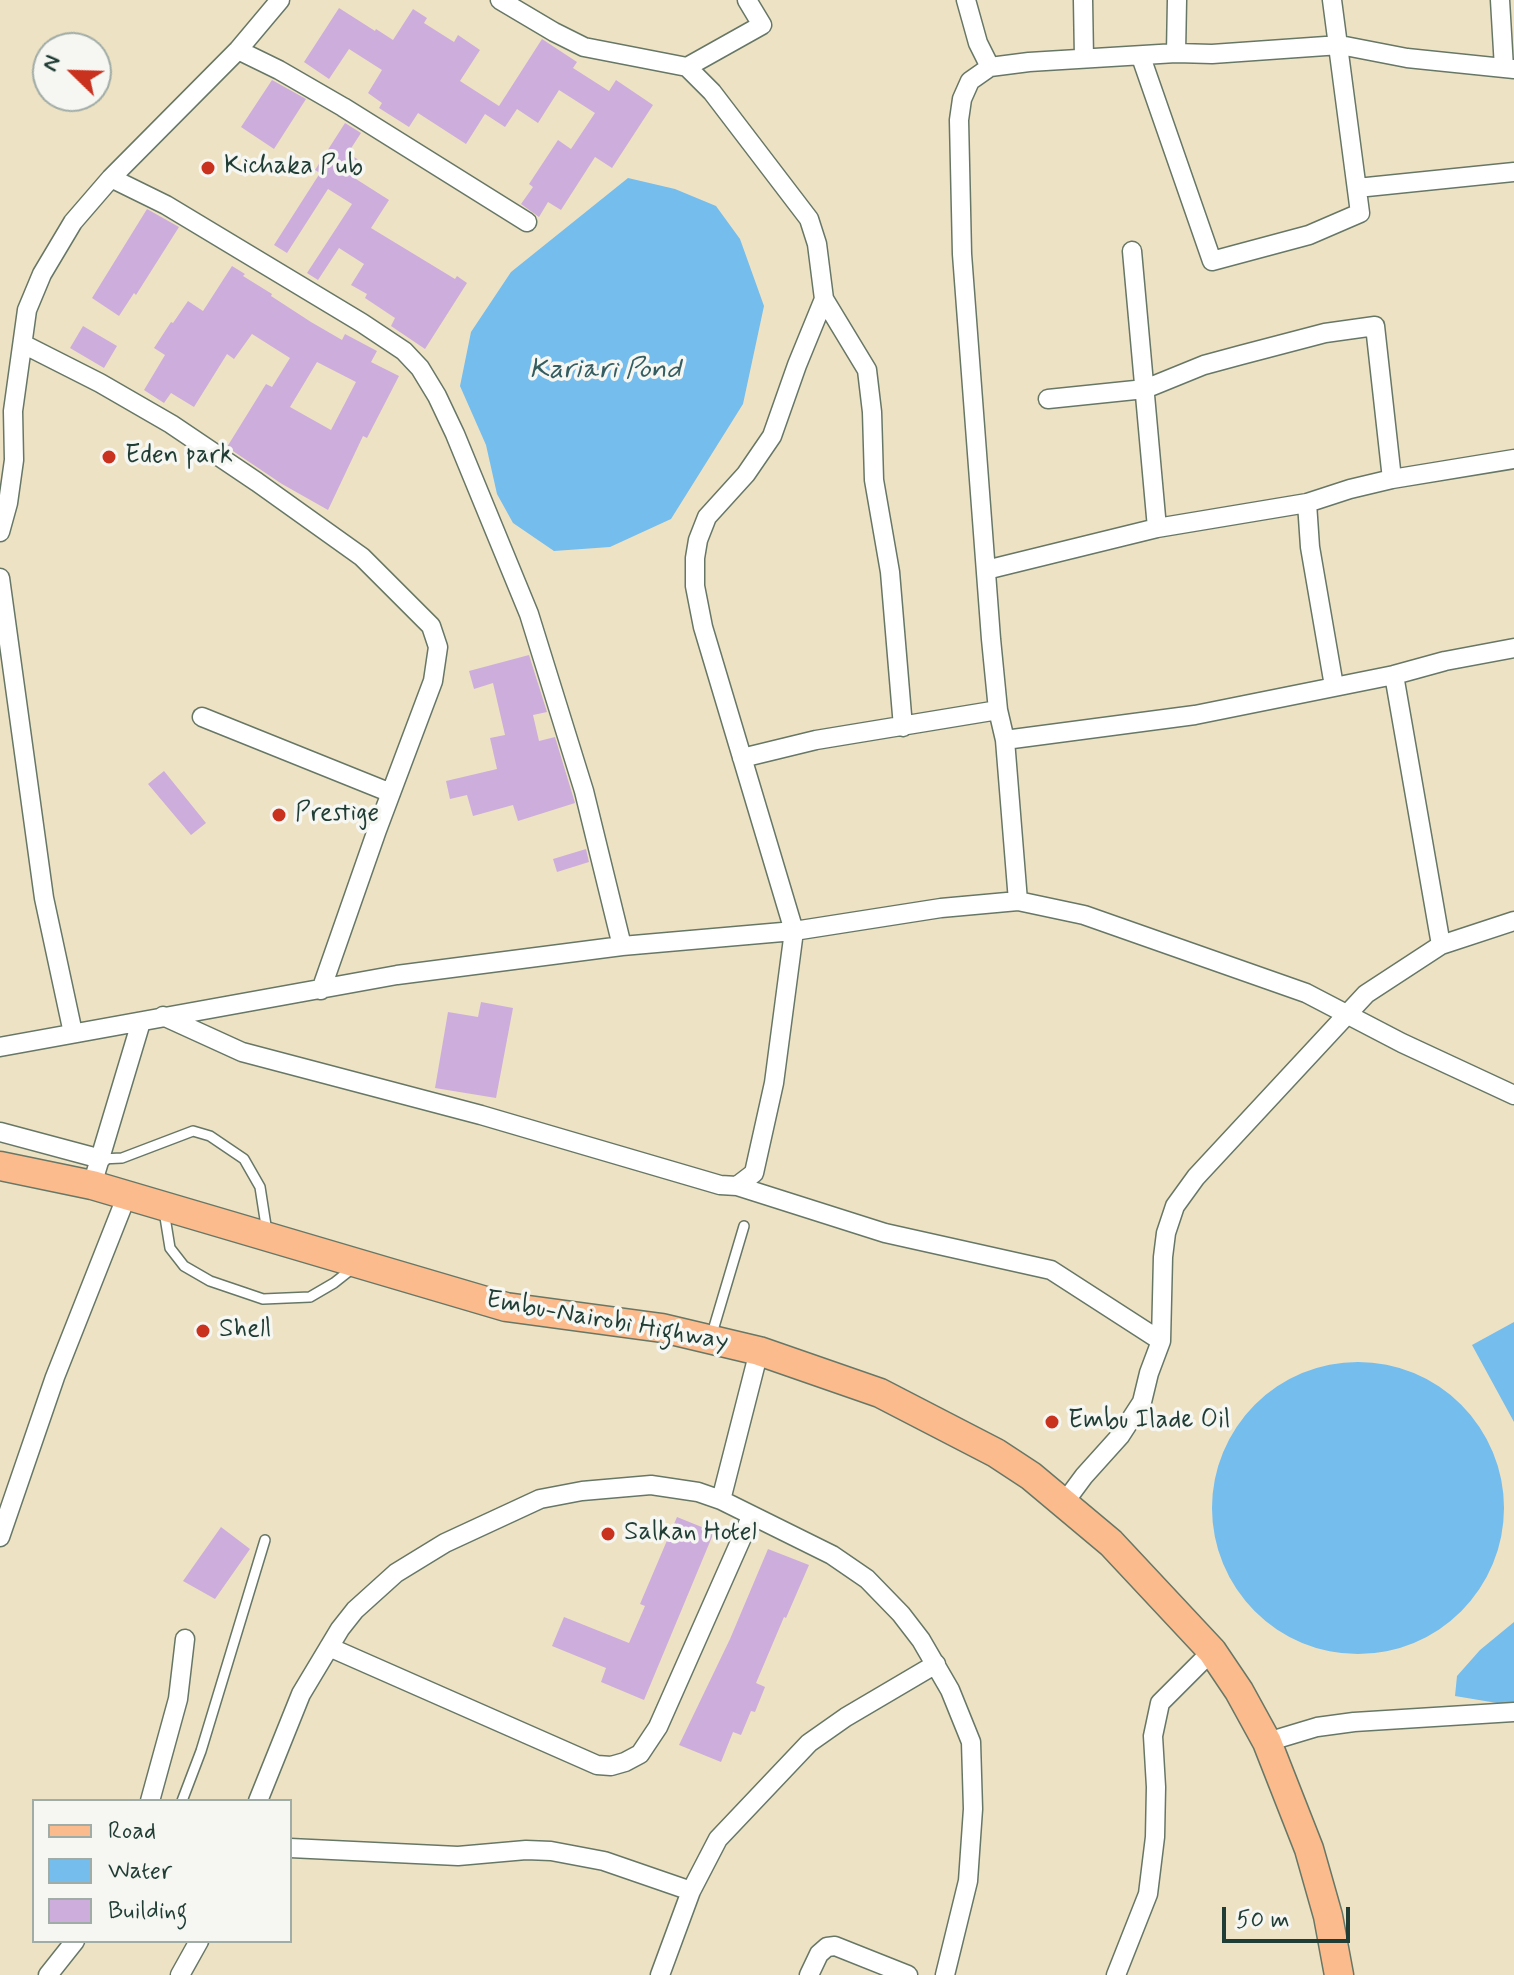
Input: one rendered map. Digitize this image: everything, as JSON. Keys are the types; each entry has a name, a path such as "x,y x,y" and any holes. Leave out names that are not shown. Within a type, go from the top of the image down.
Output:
{"main road":[{"name":"Embu-Nairobi Highway","path":"0,1166 96,1172 127,1195 506,1307 662,1328 759,1351 866,1387 996,1453 1031,1476 1111,1543 1212,1651 1239,1691 1267,1742 1312,1859 1339,1975"}],"street":[{"path":"0,532 14,460 13,411 27,310 42,274 73,222 111,178 238,50 280,0"},
{"path":"500,0 584,47 687,67 712,92 809,219 822,271 824,299 772,436 746,474 707,517 696,549 695,586 703,627 794,931 774,1083 760,1148 754,1173 737,1186"},
{"path":"687,67 762,25 747,0"},
{"path":"966,0 978,43 990,67"},
{"path":"1083,0 1084,58"},
{"path":"1176,53 1177,0"},
{"path":"1141,57 1212,261 1309,235 1360,213 1332,0"},
{"path":"1018,901 1005,740 998,710 962,254 958,153 962,99 970,81 990,67 1084,58 1212,54 1340,45 1407,58 1509,68 1500,0"},
{"path":"238,50 343,107 527,222"},
{"path":"1357,188 1514,172"},
{"path":"111,178 166,205 362,323 404,351 420,368 455,434 529,614 584,791 622,946"},
{"path":"1132,251 1157,528"},
{"path":"824,299 867,370 874,480 890,572 903,727"},
{"path":"1048,399 1145,389 1204,365 1325,333 1375,326 1392,479"},
{"path":"23,344 171,424 257,482 362,557 431,626 438,647 433,681 321,990"},
{"path":"986,570 1157,528 1307,503 1392,479 1514,459"},
{"path":"1307,503 1310,547 1334,686"},
{"path":"0,578 44,898 73,1033"},
{"path":"1005,740 1195,715 1514,648"},
{"path":"1394,675 1441,945"},
{"path":"742,758 793,744 998,710"},
{"path":"202,717 391,793"},
{"path":"0,1047 397,975 622,946 794,931 941,908 1018,901 1084,915 1306,993 1514,1095"},
{"path":"1064,1503 1120,1436 1142,1402 1161,1341 1163,1257 1166,1233 1175,1206 1221,1149 1258,1113 1366,994 1441,945 1514,921"},
{"path":"163,1016 242,1052 481,1115 720,1185 737,1186 885,1233 1051,1270 1161,1341"},
{"path":"0,1132 96,1172 141,1022"},
{"path":"0,1537 46,1400 127,1195"},
{"path":"721,1500 759,1351"},
{"path":"259,1799 301,1694 329,1647 355,1610 396,1573 445,1543 540,1499 582,1491 651,1485 698,1492 721,1500 832,1555 867,1579 921,1640 950,1690 971,1742 973,1780 968,1881 945,1975"},
{"path":"329,1647 597,1765 625,1762 640,1754 658,1727 751,1517"},
{"path":"151,1799 178,1699 185,1639"},
{"path":"1116,1975 1148,1894 1155,1837 1153,1736 1160,1703 1212,1651"},
{"path":"660,1975 691,1891 718,1839 809,1743 846,1717 936,1664"},
{"path":"1267,1742 1317,1727 1354,1722 1514,1712"},
{"path":"292,1848 323,1847 458,1856 551,1851 604,1861 691,1891"},
{"path":"48,1975 73,1943"},
{"path":"180,1975 198,1943"},
{"path":"809,1975 819,1954 827,1947 835,1946 908,1975"}],"lane":[{"path":"96,1172 122,1158 193,1131 210,1136 244,1159 260,1187 268,1235"},
{"path":"164,1206 170,1248 184,1266 210,1281 263,1299 310,1297 359,1263"},
{"path":"710,1339 744,1226"},
{"path":"183,1799 201,1751 265,1540"}],"water":[{"name":"Kariari Pond","path":"628,178 675,189 716,206 740,239 764,306 743,404 671,519 610,547 554,551 513,523 497,494 486,445 460,386 471,332 511,272"},
{"path":"1514,1322 1514,1422 1472,1345"},
{"path":"1344,1362 1372,1362 1400,1368 1427,1379 1462,1404 1480,1427 1493,1452 1502,1479 1502,1537 1493,1564 1480,1589 1462,1612 1427,1637 1400,1648 1372,1654 1344,1654 1316,1648 1289,1637 1254,1612 1229,1577 1218,1550 1212,1522 1212,1494 1218,1466 1229,1439 1254,1404 1289,1379 1316,1368"},
{"path":"1514,1622 1514,1702 1503,1704 1455,1696 1457,1676 1480,1650"}],"building":[{"path":"339,8 393,40 413,9 427,18 424,23 454,42 458,35 480,50 460,81 499,106 542,39 577,62 573,68 609,91 616,80 653,105 612,168 595,157 561,210 548,202 539,217 521,204 533,187 529,184 558,140 571,149 595,113 559,90 538,123 517,109 505,127 485,114 466,144 418,113 409,127 379,108 382,103 368,93 382,70 349,49 329,79 304,62"},
{"path":"272,80 306,99 274,149 241,127"},
{"path":"345,123 361,133 348,153 365,164 356,179 389,200 371,228 455,279 457,276 467,283 425,349 391,326 395,318 365,298 367,294 351,285 364,264 339,248 318,280 307,273 352,204 328,189 287,253 274,245 320,173 315,170"},
{"path":"147,209 179,227 119,316 92,298"},
{"path":"232,266 311,322 342,340 345,334 377,351 371,362 399,376 367,438 363,436 328,510 227,447 266,384 272,387 290,358 252,334 234,359 227,354 194,407 171,393 164,403 144,390 165,355 154,348 171,322 188,301 203,311","holes":["317,362 356,382 331,430 290,407"]},
{"path":"83,326 117,346 104,368 70,348"},
{"path":"529,655 547,712 533,715 539,741 555,737 575,803 518,821 513,805 473,816 467,795 450,799 446,781 497,769 490,738 505,735 493,683 474,689 469,671"},
{"path":"164,771 206,823 191,835 148,784"},
{"path":"586,849 589,862 557,872 553,859"},
{"path":"481,1002 513,1008 496,1098 435,1088 448,1012 478,1017"},
{"path":"677,1517 714,1532 644,1700 601,1682 606,1668 552,1646 564,1617 629,1643 645,1606 640,1604"},
{"path":"221,1527 250,1549 215,1599 183,1581"},
{"path":"768,1549 809,1565 756,1683 765,1687 755,1712 751,1711 741,1735 733,1732 721,1762 679,1745 730,1639"}],"place":[{"name":"Kichaka Pub","path":"208,168"},
{"name":"Eden park","path":"109,457"},
{"name":"Prestige","path":"279,815"},
{"name":"Shell","path":"203,1331"},
{"name":"Embu Ilade Oil","path":"1052,1422"},
{"name":"Salkan Hotel","path":"608,1534"}]}
